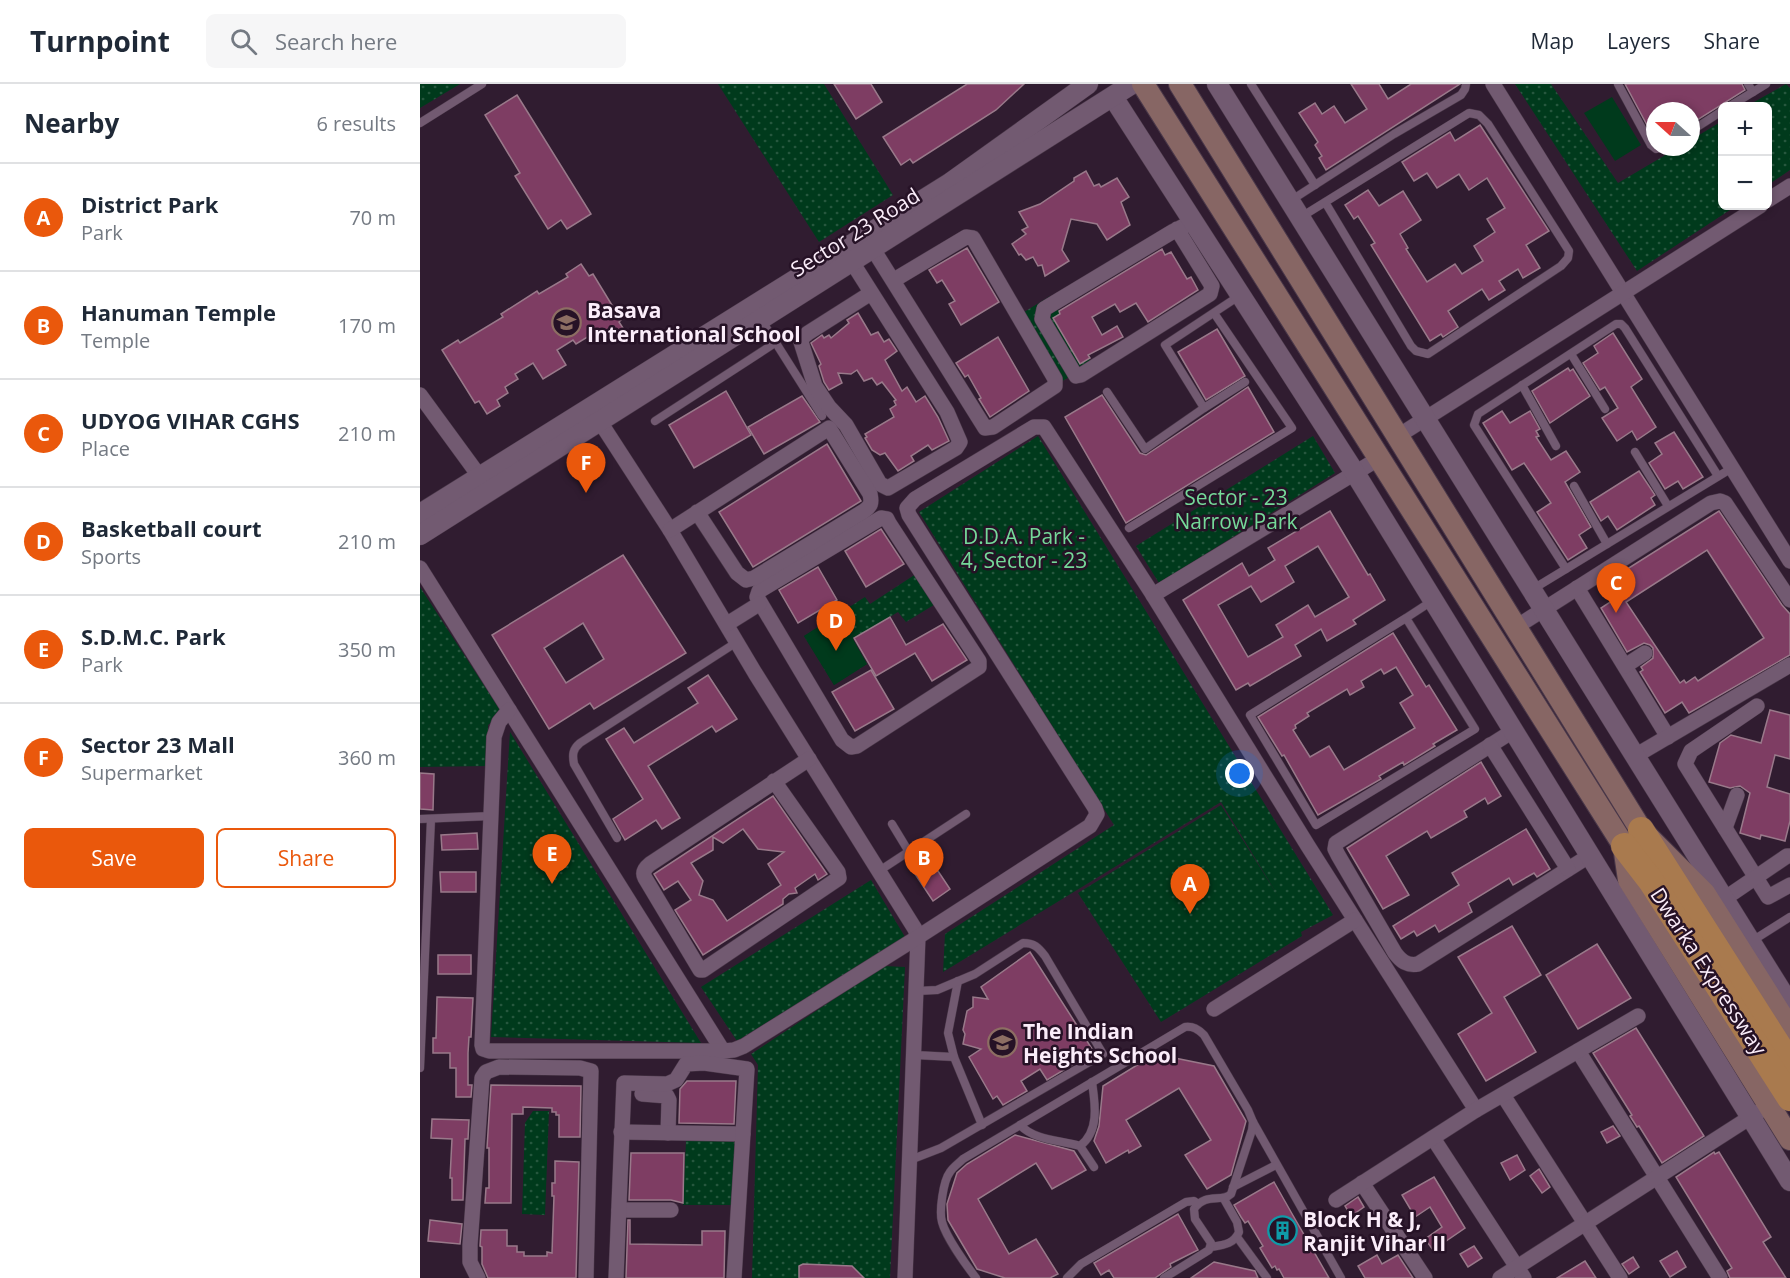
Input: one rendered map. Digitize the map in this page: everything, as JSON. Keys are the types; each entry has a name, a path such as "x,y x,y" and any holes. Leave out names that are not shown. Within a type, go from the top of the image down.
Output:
{"highway":[{"name":"Dwarka Expressway","path":"1633,838 1651,881 1742,1005 1790,1064"},
{"name":"Dwarka Expressway","path":"1742,1005 1780,1101"}],"main road":[{"path":"1143,84 1378,459 1633,838 1704,893 1790,1029"},
{"path":"1180,84 1516,627 1633,838 1629,880 1780,1101 1790,1139"}],"street":[{"name":"Sector 23 Road","path":"420,535 595,415 756,313 950,183 1088,84"},
{"name":"Sector 23 Road","path":"756,313 852,262 1132,84"},
{"path":"1217,84 1790,1005"},
{"path":"1493,84 1623,293 1725,472 1790,561"},
{"path":"1113,97 1185,225 1212,286 1210,294 1076,376 1042,319 1044,309 1185,225"},
{"path":"1772,197 1790,186"},
{"path":"1398,436 1754,210"},
{"path":"1185,225 1239,296 1355,473 1790,1181"},
{"path":"873,249 985,428 993,427 1055,386 1056,379 973,238 966,237 894,280"},
{"path":"852,262 945,407 960,442 956,448 888,488 880,484 846,425 815,386 801,342 802,337 871,293"},
{"path":"420,395 480,477"},
{"name":"Sector 23 Road","path":"420,514 480,477 595,415"},
{"path":"595,415 670,530 918,937 905,1278"},
{"path":"509,710 499,722 494,737 483,1049 489,1051 723,1051 744,1046 1090,826 1097,814 909,515 907,508 910,503 1034,427 1044,427 1153,595 1476,1110"},
{"path":"670,530 697,512 829,428 870,494 872,501 864,511 754,578 746,580 737,573 697,512"},
{"path":"1153,595 1378,459"},
{"path":"1516,627 1711,503 1720,501 1725,503 1790,600"},
{"path":"884,518 979,661 980,667 857,746 850,747 842,740 759,604 757,597 759,591 884,518"},
{"path":"420,568 723,1051"},
{"path":"1577,588 1668,737"},
{"path":"727,624 759,604"},
{"path":"1625,666 1645,653"},
{"path":"1635,756 1790,665"},
{"path":"1757,706 1690,751 1685,764 1768,897 1790,885"},
{"path":"1513,731 1336,843 1335,849 1338,855 1395,953 1405,963 1418,964 1589,856"},
{"path":"1490,746 1568,869"},
{"path":"774,781 838,872 839,879 700,970 645,878 644,871 650,864 774,781 808,759"},
{"path":"1725,828 1737,795"},
{"path":"1724,899 1790,856"},
{"path":"1214,1010 1355,920"},
{"path":"1336,1200 1476,1110 1638,1016"},
{"path":"1578,1051 1720,1278"},
{"path":"616,1278 624,1083 667,1084 676,1080 686,1064 704,1063 747,1069 735,1278"},
{"path":"477,1278 470,1262 470,1245 482,1078 486,1072 499,1067 580,1068 591,1071 586,1278"},
{"path":"623,1093 667,1096 669,1133"},
{"path":"1503,1095 1620,1278"},
{"path":"1500,1278 1521,1272 1586,1223 1780,1101"},
{"path":"621,1132 743,1134"},
{"path":"1433,1138 1521,1272"},
{"path":"1362,1183 1425,1278"},
{"path":"619,1210 671,1210"}],"lane":[{"path":"420,123 482,84"},
{"path":"1251,84 1315,185"},
{"path":"1295,209 1315,185 1394,134 1461,95 1466,84"},
{"path":"1618,84 1646,136"},
{"path":"1748,84 1753,92"},
{"path":"1737,102 1766,84"},
{"path":"1295,209 1325,202 1469,113 1473,113 1479,115 1492,130 1569,250 1568,258 1561,266 1428,354 1422,354 1412,346 1325,202"},
{"path":"1700,125 1718,114"},
{"path":"1204,408 1165,345 1239,296"},
{"path":"756,313 822,416"},
{"path":"1129,528 1292,428 1214,313"},
{"path":"1532,590 1725,472 1621,324 1616,324 1478,414 1474,425 1566,569"},
{"path":"655,421 775,343"},
{"path":"1571,354 1605,409"},
{"path":"1107,392 1144,449 1245,382"},
{"path":"1522,386 1556,446"},
{"path":"1635,452 1668,506"},
{"path":"1574,486 1608,544"},
{"path":"1406,618 1475,729 1316,825 1250,715 1433,600"},
{"path":"617,838 574,764 572,756 574,748 737,642"},
{"path":"879,871 966,814"},
{"path":"420,819 491,816"},
{"path":"420,1068 431,819"},
{"path":"892,824 909,852"},
{"path":"1751,942 1790,916"},
{"path":"910,1160 941,1148 1103,1054 1045,956 1038,946 1031,943 1023,943 975,974 937,990 917,991"},
{"path":"957,981 948,1033 954,1057 982,1125"},
{"path":"976,1278 942,1221 942,1202 946,1178 950,1171 963,1159 1185,1027 1194,1028 1204,1035 1341,1278"},
{"path":"915,1054 954,1057"},
{"path":"1080,1146 1088,1140 1096,1107 1092,1082"},
{"path":"1211,1247 1211,1243 1195,1219 1194,1209 1198,1204 1210,1198 1228,1197 1253,1122"},
{"path":"1020,1125 1026,1131 1057,1142 1080,1146 1094,1167"},
{"path":"1233,1187 1276,1165"},
{"path":"1164,1278 1211,1247 1225,1245 1237,1237 1239,1228 1224,1198"},
{"path":"1066,1278 1081,1264 1186,1202 1190,1200 1198,1204"},
{"path":"1237,1237 1266,1278"}],"green space":[{"path":"420,84 460,84 420,108"},
{"path":"718,84 824,84 893,195 819,242"},
{"path":"1515,84 1551,84 1618,183 1664,156 1700,156 1700,134 1718,123 1718,210 1730,210 1637,271"},
{"path":"1786,84 1790,88 1790,170 1772,182 1772,102 1754,102"},
{"path":"1612,97 1641,145 1615,161 1584,113"},
{"path":"1050,296 1092,363 1061,382 1021,314"},
{"name":"D.D.A. Park - 4, Sector - 23","path":"1038,436 1333,915 1301,932 1302,936 1161,1022 1078,893 1221,805 1278,896 1221,802 943,972 945,934 1114,825 919,512"},
{"name":"Sector - 23 Narrow Park","path":"1313,436 1335,473 1159,583 1136,546"},
{"path":"919,572 937,603 906,622 898,612 853,639 867,664 834,685 804,636 865,597 870,604"},
{"path":"420,587 502,713 488,725 490,766 420,767"},
{"path":"838,615 867,664 834,685 804,636"},
{"path":"510,732 701,1043 491,1037"},
{"path":"871,880 905,937 737,1041 701,987"},
{"path":"884,966 905,967 890,1278 752,1278 758,1065 751,1054"},
{"path":"533,1111 549,1111 545,1215 522,1214 525,1123"},
{"path":"738,1138 731,1205 683,1205 686,1141"}],"building":[{"path":"834,84 871,84 882,102 856,119"},
{"path":"967,84 1024,84 996,110 913,163 910,159 901,165 883,137"},
{"path":"1351,84 1379,84 1388,99 1411,84 1460,84 1326,170 1319,158 1322,156 1315,145 1318,142 1299,113 1315,103 1322,114 1334,106 1345,123 1367,109"},
{"path":"1625,84 1742,84 1745,90 1726,102 1718,102 1718,107 1700,118 1700,102 1646,102 1646,123"},
{"path":"517,95 591,214 567,229 561,220 548,229 515,176 520,173 485,115"},
{"path":"1480,125 1549,231 1526,245 1540,268 1523,278 1518,269 1499,281 1505,290 1489,300 1482,289 1448,311 1458,327 1443,337 1441,334 1430,341 1371,245 1375,243 1358,216 1354,219 1345,205 1368,190 1379,206 1403,191 1421,220 1400,234 1408,248 1406,249 1427,282 1455,264 1462,274 1483,261 1474,246 1495,232 1487,219 1505,208 1487,178 1469,190 1459,174 1437,188 1427,173 1414,181 1402,162 1450,132 1455,141"},
{"path":"1086,171 1094,186 1099,184 1101,187 1117,178 1129,197 1121,202 1130,225 1107,240 1097,224 1071,219 1062,250 1069,261 1045,276 1042,265 1038,266 1033,257 1026,260 1021,254 1019,255 1012,244 1026,234 1022,230 1028,227 1019,212 1040,204"},
{"path":"967,248 999,302 961,325 949,304 955,301 942,280 937,283 929,270"},
{"path":"1162,249 1165,255 1171,252 1187,279 1191,277 1198,290 1148,322 1136,303 1120,312 1115,304 1092,317 1102,335 1117,326 1123,337 1088,355 1090,358 1080,364 1053,318 1060,314 1059,311"},
{"path":"581,264 589,276 593,274 621,320 619,322 623,328 607,338 604,332 591,340 589,336 576,344 573,340 557,350 566,365 543,379 533,363 515,374 518,379 505,387 508,393 497,400 500,406 487,414 479,401 475,403 442,350 458,340 460,343 503,317 501,314 537,291 539,294 568,277 566,274"},
{"path":"858,313 871,335 878,332 884,342 889,339 897,351 885,360 902,391 907,387 916,402 925,396 949,441 932,450 928,445 911,456 914,461 898,471 885,453 880,455 872,450 865,438 867,437 865,434 894,417 890,409 896,405 894,401 896,400 882,382 877,385 872,378 864,381 857,370 851,374 838,373 842,383 829,390 819,366 821,364 811,343 822,335 824,338 829,335 831,338 849,323 847,320"},
{"path":"1217,329 1245,376 1206,400 1178,352"},
{"path":"1613,333 1642,379 1631,387 1656,427 1637,440 1632,431 1617,441 1602,418 1618,408 1605,387 1600,390 1583,363 1598,353 1594,346"},
{"path":"998,337 1029,391 990,417 968,375 965,377 956,363"},
{"path":"1568,368 1570,371 1573,369 1590,396 1550,423 1532,391"},
{"path":"1248,387 1274,432 1126,523 1065,417 1102,395 1140,453 1146,455"},
{"path":"726,391 751,435 694,468 669,425"},
{"path":"802,396 820,422 764,454 748,427"},
{"path":"1502,411 1510,423 1530,411 1540,429 1536,431 1539,436 1536,437 1551,460 1566,451 1580,472 1565,482 1591,527 1579,535 1587,548 1568,560 1537,512 1551,503 1524,463 1512,470 1483,423"},
{"path":"1674,432 1703,477 1683,489 1678,481 1665,489 1649,463 1662,454 1655,443"},
{"path":"827,444 861,501 753,567 719,512"},
{"path":"1639,471 1655,495 1651,498 1655,505 1617,530 1608,516 1601,521 1590,502"},
{"path":"1330,511 1385,600 1353,620 1356,624 1327,641 1321,629 1295,645 1301,656 1250,686 1248,683 1236,690 1183,600 1242,563 1249,576 1275,560 1268,548","holes":["1318,546 1349,597 1315,617 1308,605 1276,625 1283,637 1248,657 1218,605 1251,586 1261,602 1294,582 1285,566"]},
{"path":"1719,511 1790,614 1790,655 1689,713 1682,702 1665,713 1640,672 1643,670 1641,667 1653,658 1653,648 1644,643 1627,652 1601,608 1615,599 1605,583","holes":["1707,550 1764,638 1698,681 1695,677 1686,683 1684,680 1680,683 1626,602"]},
{"path":"881,529 904,564 866,587 845,551"},
{"path":"623,555 686,653 594,709 590,703 549,729 492,635","holes":["583,623 604,659 566,683 544,648"]},
{"path":"818,567 837,600 798,623 779,590"},
{"path":"890,617 906,645 943,624 967,660 932,681 915,653 876,676 854,638"},
{"path":"1393,633 1426,687 1429,685 1457,730 1404,765 1403,762 1379,776 1381,779 1318,815 1284,755 1282,756 1258,717","holes":["1396,667 1413,695 1400,703 1415,728 1344,770 1329,746 1310,757 1293,730 1296,728 1295,725 1309,716 1307,713 1347,689 1350,695 1364,687 1361,681 1381,669 1384,674"]},
{"path":"871,670 894,709 855,731 832,692"},
{"path":"708,675 737,719 716,732 712,726 648,766 680,818 662,829 656,820 625,840 613,819 643,799 606,739 624,728 634,743 698,703 688,688"},
{"path":"1770,710 1790,715 1790,759 1775,755 1767,787 1790,794 1790,821 1785,841 1761,835 1760,839 1740,833 1750,793 1740,786 1730,788 1709,782 1720,743 1731,735 1761,743"},
{"path":"1481,762 1501,796 1488,804 1485,798 1464,811 1467,817 1431,838 1427,831 1386,856 1409,895 1383,909 1347,848"},
{"path":"420,773 434,774 433,810 420,809"},
{"path":"773,796 827,874 818,880 815,874 795,888 797,893 789,894 783,899 783,904 703,955 675,910 691,900 678,881 664,890 654,874","holes":["743,829 758,849 784,852 768,864 781,885 727,921 713,900 699,895 703,881 691,863 713,850 713,837 723,843"]},
{"path":"1526,829 1550,869 1537,877 1534,873 1513,885 1509,878 1468,903 1472,912 1439,932 1435,925 1417,936 1414,931 1401,939 1393,926 1459,885 1452,873"},
{"path":"477,833 478,849 442,850 441,835"},
{"path":"930,859 950,889 933,901 913,871"},
{"path":"440,872 476,872 476,892 441,892"},
{"path":"1512,926 1541,975 1504,997 1536,1052 1486,1081 1458,1034 1492,1013 1458,957"},
{"path":"1597,944 1631,998 1578,1029 1546,975"},
{"path":"1030,952 1094,1052 1047,1080 1040,1069 1021,1081 1027,1091 1003,1105 997,1096 993,1099 969,1057 981,1049 963,1044 965,1034 963,1030 967,1011 973,1007 973,997 988,999 981,987"},
{"path":"438,955 471,955 471,974 438,974"},
{"path":"437,997 473,998 468,1053 468,1085 472,1085 471,1097 456,1097 456,1068 450,1068 450,1053 433,1053 433,1038 436,1038"},
{"path":"1636,1028 1704,1136 1662,1163 1639,1126 1637,1127 1630,1116 1632,1115 1593,1053"},
{"path":"1155,1054 1214,1066 1246,1121 1231,1175 1207,1189 1185,1155 1211,1140 1179,1088 1126,1120 1141,1146 1129,1153 1128,1150 1106,1163 1094,1141 1099,1126 1103,1086"},
{"path":"687,1081 736,1081 734,1124 679,1123 680,1089"},
{"path":"491,1085 581,1086 580,1137 559,1137 559,1115 552,1112 552,1108 523,1107 523,1114 512,1114 511,1203 485,1203 486,1188 489,1188 489,1148 487,1148"},
{"path":"432,1119 469,1120 468,1139 465,1139 463,1200 452,1200 452,1178 450,1178 452,1139 431,1138"},
{"path":"1613,1126 1620,1136 1607,1143 1601,1132"},
{"path":"1015,1135 1074,1151 1086,1170 1052,1189 1036,1163 978,1199 1009,1254 1036,1239 1058,1274 1050,1278 1005,1278 977,1269 948,1220 947,1204 957,1173 967,1164"},
{"path":"1714,1152 1715,1154 1719,1152 1771,1237 1763,1242 1786,1278 1730,1278 1727,1271 1732,1268 1676,1177"},
{"path":"631,1153 684,1153 683,1203 671,1200 629,1200"},
{"path":"1517,1155 1525,1170 1510,1180 1501,1163"},
{"path":"555,1161 579,1162 576,1278 488,1278 482,1264 481,1230 507,1230 507,1246 517,1246 517,1252 524,1252 524,1256 547,1256 547,1252 552,1253 554,1196 552,1196 552,1183 555,1183"},
{"path":"1539,1169 1550,1187 1542,1193 1530,1176"},
{"path":"1434,1177 1465,1228 1433,1250 1425,1239 1442,1227 1430,1207 1415,1217 1402,1195"},
{"name":"Block H & J, Ranjit Vihar II","path":"1274,1182 1329,1278 1284,1278 1279,1269 1277,1270 1275,1266 1272,1268 1260,1248 1263,1246 1248,1221 1245,1223 1234,1205"},
{"path":"1358,1197 1364,1207 1351,1216 1345,1206"},
{"path":"1178,1214 1198,1250 1170,1264 1171,1267 1155,1278 1114,1278 1109,1270 1101,1275 1094,1263"},
{"path":"430,1220 462,1224 460,1244 428,1241"},
{"path":"628,1220 630,1220 630,1244 702,1245 702,1231 725,1231 724,1278 626,1278"},
{"path":"1474,1246 1482,1258 1468,1267 1460,1254"},
{"path":"1677,1251 1686,1267 1670,1277 1660,1261"},
{"path":"1377,1255 1382,1264 1398,1255 1413,1278 1365,1278 1358,1266"},
{"path":"1633,1257 1639,1267 1629,1274 1622,1264"},
{"path":"1585,1261 1596,1278 1557,1278"},
{"path":"1214,1262 1255,1271 1258,1278 1191,1278"},
{"path":"803,1264 852,1266 864,1278 799,1278 799,1266"}],"place":[{"name":"Basava International School","path":"566,322"},
{"name":"Sector 23 Mall","path":"586,493"},
{"name":"UDYOG VIHAR CGHS","path":"1616,613"},
{"name":"Basketball court","path":"836,651"},
{"name":"S.D.M.C. Park","path":"552,884"},
{"name":"Hanuman Temple","path":"924,888"},
{"name":"District Park","path":"1190,914"},
{"name":"The Indian Heights School","path":"1002,1043"},
{"name":"Block H & J, Ranjit Vihar II","path":"1282,1231"}]}
